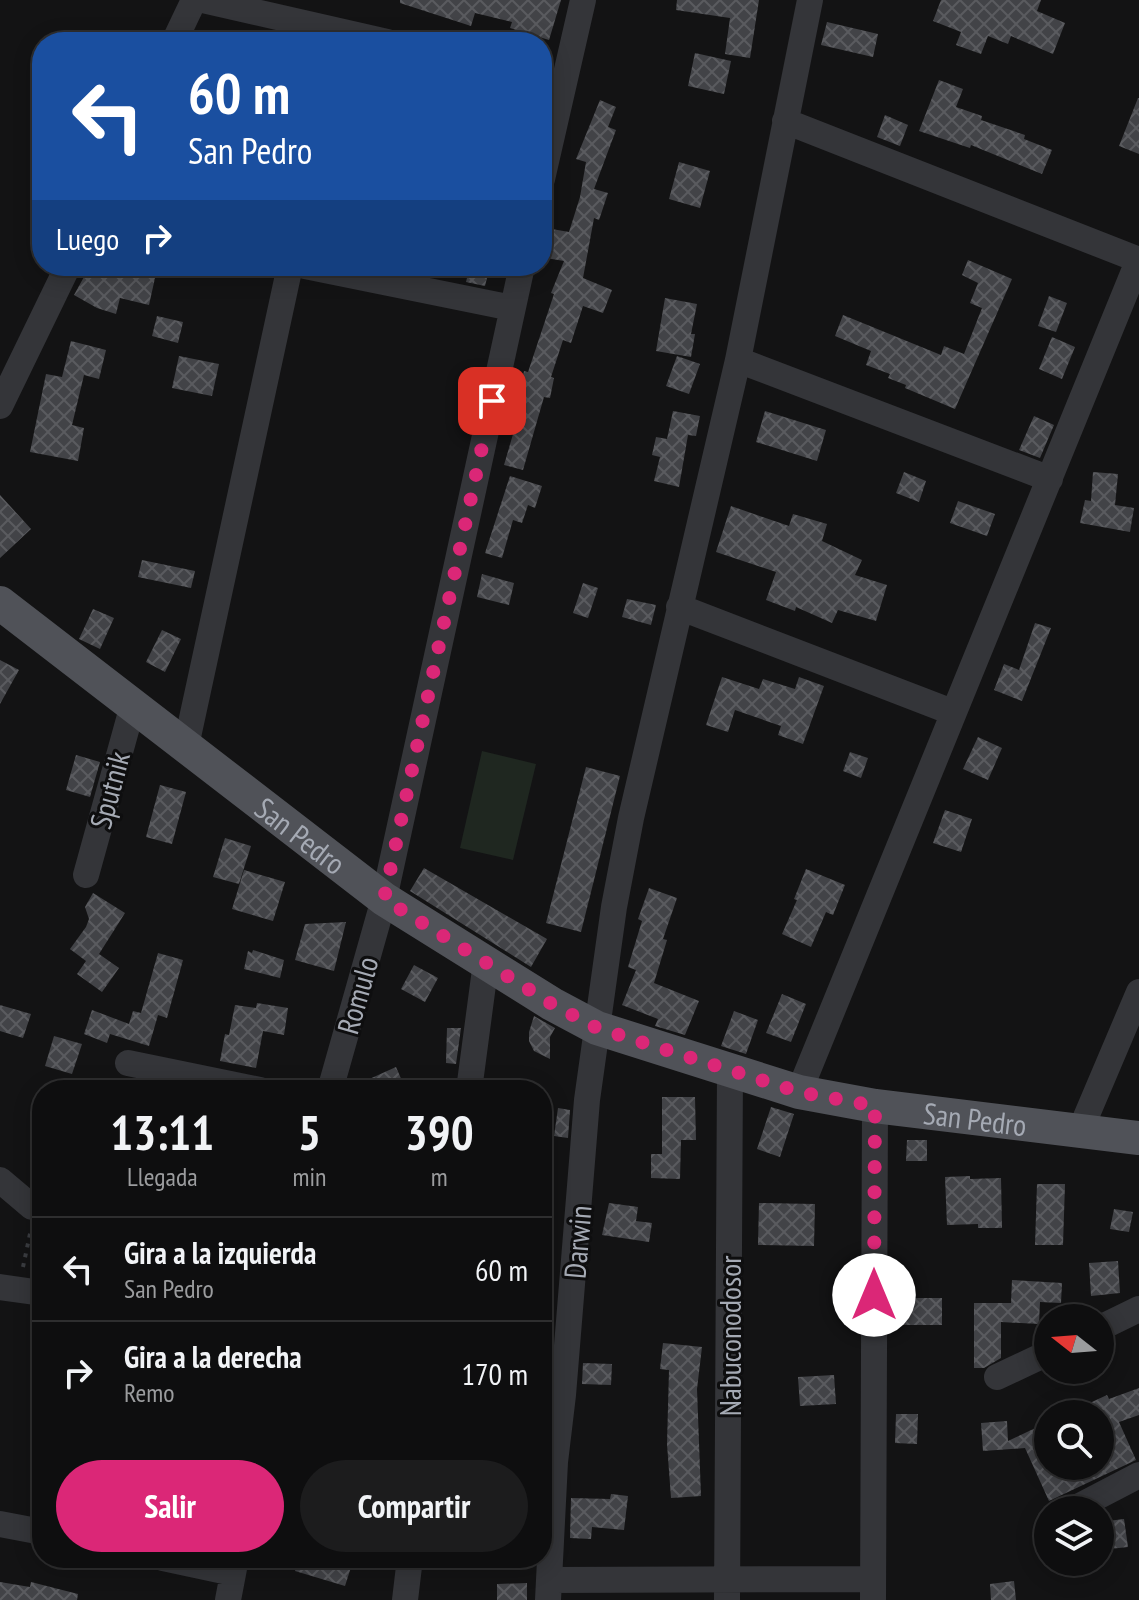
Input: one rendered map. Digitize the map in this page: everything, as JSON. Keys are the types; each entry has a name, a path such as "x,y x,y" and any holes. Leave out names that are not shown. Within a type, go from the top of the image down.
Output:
{"main road":[{"name":"San Pedro","path":"0,604 384,899 552,1004 597,1028 799,1092 875,1106 1139,1138"}],"street":[{"path":"179,32 194,0"},
{"path":"203,0 343,32"},
{"path":"553,80 583,0"},
{"name":"Darwin","path":"552,1526 587,1100 614,907 631,818 738,360 810,0"},
{"path":"785,121 1139,259 1130,307 1050,479 952,712 799,1092"},
{"path":"0,406 63,276"},
{"path":"186,746 288,276"},
{"path":"354,276 512,308"},
{"name":"Romulo","path":"333,1080 384,899 520,276"},
{"path":"738,360 1050,479"},
{"path":"679,607 952,712"},
{"name":"Sputnik","path":"86,875 133,705"},
{"path":"470,1080 486,962"},
{"path":"1080,1131 1139,992"},
{"path":"128,1063 211,1080"},
{"name":"Nabuconodosor","path":"727,1590 730,1072"},
{"path":"549,1590 873,1589 875,1106"},
{"path":"0,1180 32,1207"},
{"path":"1114,1321 1139,1309"},
{"path":"997,1377 1034,1360"},
{"path":"1099,1496 1139,1475"},
{"path":"0,1524 32,1530"},
{"path":"228,1600 235,1568"},
{"path":"405,1600 409,1568"},
{"name":"Darwin","path":"549,1590 550,1568"}],"path":[{"path":"20,1290 32,1224"}],"shaded area":[{"path":"482,751 536,764 513,860 460,848"}],"building":[{"path":"400,0 561,0 551,32 523,32 510,28 512,22 475,13 471,26 400,3"},
{"path":"677,0 759,0 750,58 725,54 730,18 676,10"},
{"path":"941,0 1041,0 1037,11 1065,23 1053,54 1011,36 1008,44 988,36 981,54 956,45 961,32 933,21"},
{"path":"827,22 878,34 873,57 821,45"},
{"path":"695,53 731,61 724,94 688,86"},
{"path":"939,80 963,89 956,107 982,116 981,120 1025,135 1024,139 1052,150 1042,174 971,145 970,148 919,131"},
{"path":"1139,98 1139,154 1119,146"},
{"path":"600,100 616,107 608,127 616,130 594,189 608,193 599,220 594,218 583,278 612,290 603,313 583,306 571,343 563,340 551,377 554,378 550,398 544,397 523,470 504,465 525,393 520,391 524,371 528,372 554,294 551,293 564,261 552,259 552,229 569,232 580,197 586,162 576,159"},
{"path":"885,115 908,125 900,146 877,137"},
{"path":"679,162 710,171 700,208 669,199"},
{"path":"968,260 1012,279 955,409 905,388 906,385 888,378 890,374 866,365 871,351 835,336 843,315 941,355 944,346 964,354 982,308 970,303 978,283 962,275"},
{"path":"84,276 155,278 149,305 120,298 116,314 74,295"},
{"path":"468,276 488,276 485,286 466,282"},
{"path":"1049,296 1067,303 1056,332 1038,326"},
{"path":"665,298 697,304 691,334 695,334 691,357 656,351"},
{"path":"157,316 183,322 178,343 152,336"},
{"path":"1052,337 1075,347 1062,379 1039,369"},
{"path":"71,341 106,350 99,379 84,375 72,425 84,428 78,461 30,452 46,374 62,377"},
{"path":"179,356 219,364 212,396 172,388"},
{"path":"677,356 700,364 689,394 666,386"},
{"path":"673,411 700,416 696,436 688,435 679,487 654,481 660,457 652,455 656,437 667,439"},
{"path":"765,411 826,430 817,461 756,442"},
{"path":"1034,416 1054,425 1040,458 1019,450"},
{"path":"904,472 926,481 919,502 896,493"},
{"path":"1093,472 1118,474 1115,505 1134,508 1130,532 1080,523 1085,500 1091,501"},
{"path":"510,476 542,486 535,508 528,505 522,523 513,520 502,558 485,553"},
{"path":"0,495 31,529 0,558"},
{"path":"958,501 995,514 987,536 950,523"},
{"path":"731,506 789,526 793,514 827,524 822,541 862,560 855,575 887,585 876,621 838,610 832,623 796,607 795,611 766,600 776,572 716,552"},
{"path":"142,560 195,571 191,588 138,577"},
{"path":"482,574 514,583 509,605 477,597"},
{"path":"583,583 598,588 588,618 573,613"},
{"path":"627,599 656,605 651,625 622,617"},
{"path":"93,609 114,618 100,649 79,639"},
{"path":"1035,623 1051,628 1022,701 994,690 1004,664 1019,670"},
{"path":"162,630 181,639 165,672 146,662"},
{"path":"0,660 19,670 0,704"},
{"path":"722,677 759,689 763,679 795,689 799,677 824,686 803,744 778,735 781,726 735,710 728,732 706,725"},
{"path":"978,737 1002,748 988,780 963,769"},
{"path":"850,752 868,758 861,778 843,771"},
{"path":"76,755 100,762 90,797 66,790"},
{"path":"586,767 620,776 581,932 546,923"},
{"path":"160,785 186,792 172,844 146,837"},
{"path":"945,810 972,819 961,852 933,843"},
{"path":"225,838 251,846 239,884 213,877"},
{"path":"424,868 547,939 531,967 410,891"},
{"path":"806,869 845,885 833,915 826,912 811,947 782,934"},
{"path":"244,870 285,882 273,921 232,909"},
{"path":"649,888 677,898 663,939 667,940 654,983 699,1001 685,1035 655,1026 658,1019 622,1005 636,970 628,967 642,921 638,919"},
{"path":"93,893 125,913 99,954 119,968 102,992 77,974 86,961 70,949 86,927 89,919 85,907"},
{"path":"346,922 334,971 295,960 305,924"},
{"path":"253,950 284,960 280,978 244,969 248,951 252,953"},
{"path":"158,953 183,960 167,1018 158,1015 149,1046 110,1034 107,1043 84,1034 92,1010 129,1024 133,1011 141,1013"},
{"path":"414,965 438,978 425,1002 401,989"},
{"path":"782,994 806,1004 791,1042 766,1033"},
{"path":"257,1003 288,1008 284,1035 263,1031 256,1068 220,1061 235,1005 256,1008"},
{"path":"0,1005 31,1014 23,1038 0,1031"},
{"path":"734,1011 758,1020 746,1054 721,1046"},
{"path":"534,1016 555,1028 550,1037 550,1059 534,1051 529,1041"},
{"path":"447,1028 461,1028 456,1064 446,1063"},
{"path":"54,1036 82,1044 72,1074 45,1066"},
{"path":"396,1067 402,1080 367,1080"},
{"path":"662,1097 695,1097 696,1140 681,1140 680,1179 651,1178 651,1154 662,1154"},
{"path":"771,1107 794,1114 780,1157 757,1149"},
{"path":"558,1108 570,1110 568,1138 554,1136"},
{"path":"907,1140 927,1140 927,1161 906,1161"},
{"path":"970,1176 970,1179 1001,1178 1002,1228 978,1228 978,1224 947,1225 945,1177"},
{"path":"1037,1184 1065,1184 1063,1245 1035,1245"},
{"path":"609,1203 638,1207 636,1221 652,1223 649,1242 602,1235"},
{"path":"759,1203 815,1204 814,1246 758,1245"},
{"path":"1114,1209 1133,1212 1129,1232 1110,1229"},
{"path":"1118,1261 1120,1293 1091,1296 1089,1263"},
{"path":"1012,1280 1062,1283 1061,1303 1034,1304 1034,1324 1001,1322 1001,1358 984,1368 974,1368 974,1303 1011,1303"},
{"path":"895,1298 942,1298 942,1325 895,1325"},
{"path":"663,1343 702,1347 697,1389 701,1496 671,1498 667,1444 669,1370 660,1369"},
{"path":"583,1363 612,1364 611,1385 582,1384"},
{"path":"834,1375 836,1404 800,1406 798,1377"},
{"path":"1139,1388 1139,1415 1119,1422 1136,1460 1114,1470 1114,1400 1096,1400 1107,1395 1109,1399"},
{"path":"896,1414 918,1414 917,1444 895,1443"},
{"path":"1007,1421 1008,1441 1034,1429 1034,1468 1025,1448 983,1451 981,1423"},
{"path":"1039,1480 1094,1480 1060,1496 1047,1496"},
{"path":"611,1494 628,1496 624,1530 592,1527 591,1539 570,1538 571,1498 610,1499"},
{"path":"1124,1519 1128,1547 1114,1548 1114,1520"},
{"path":"296,1568 351,1568 345,1586 295,1571"},
{"path":"1014,1581 1016,1600 991,1600 990,1584"},
{"path":"0,1582 30,1587 31,1582 78,1594 77,1600 0,1600"},
{"path":"527,1583 527,1600 497,1600 497,1584"}],"route":[{"path":"492,401 384,899 552,1004 597,1028 799,1092 875,1106 874,1295"}]}
